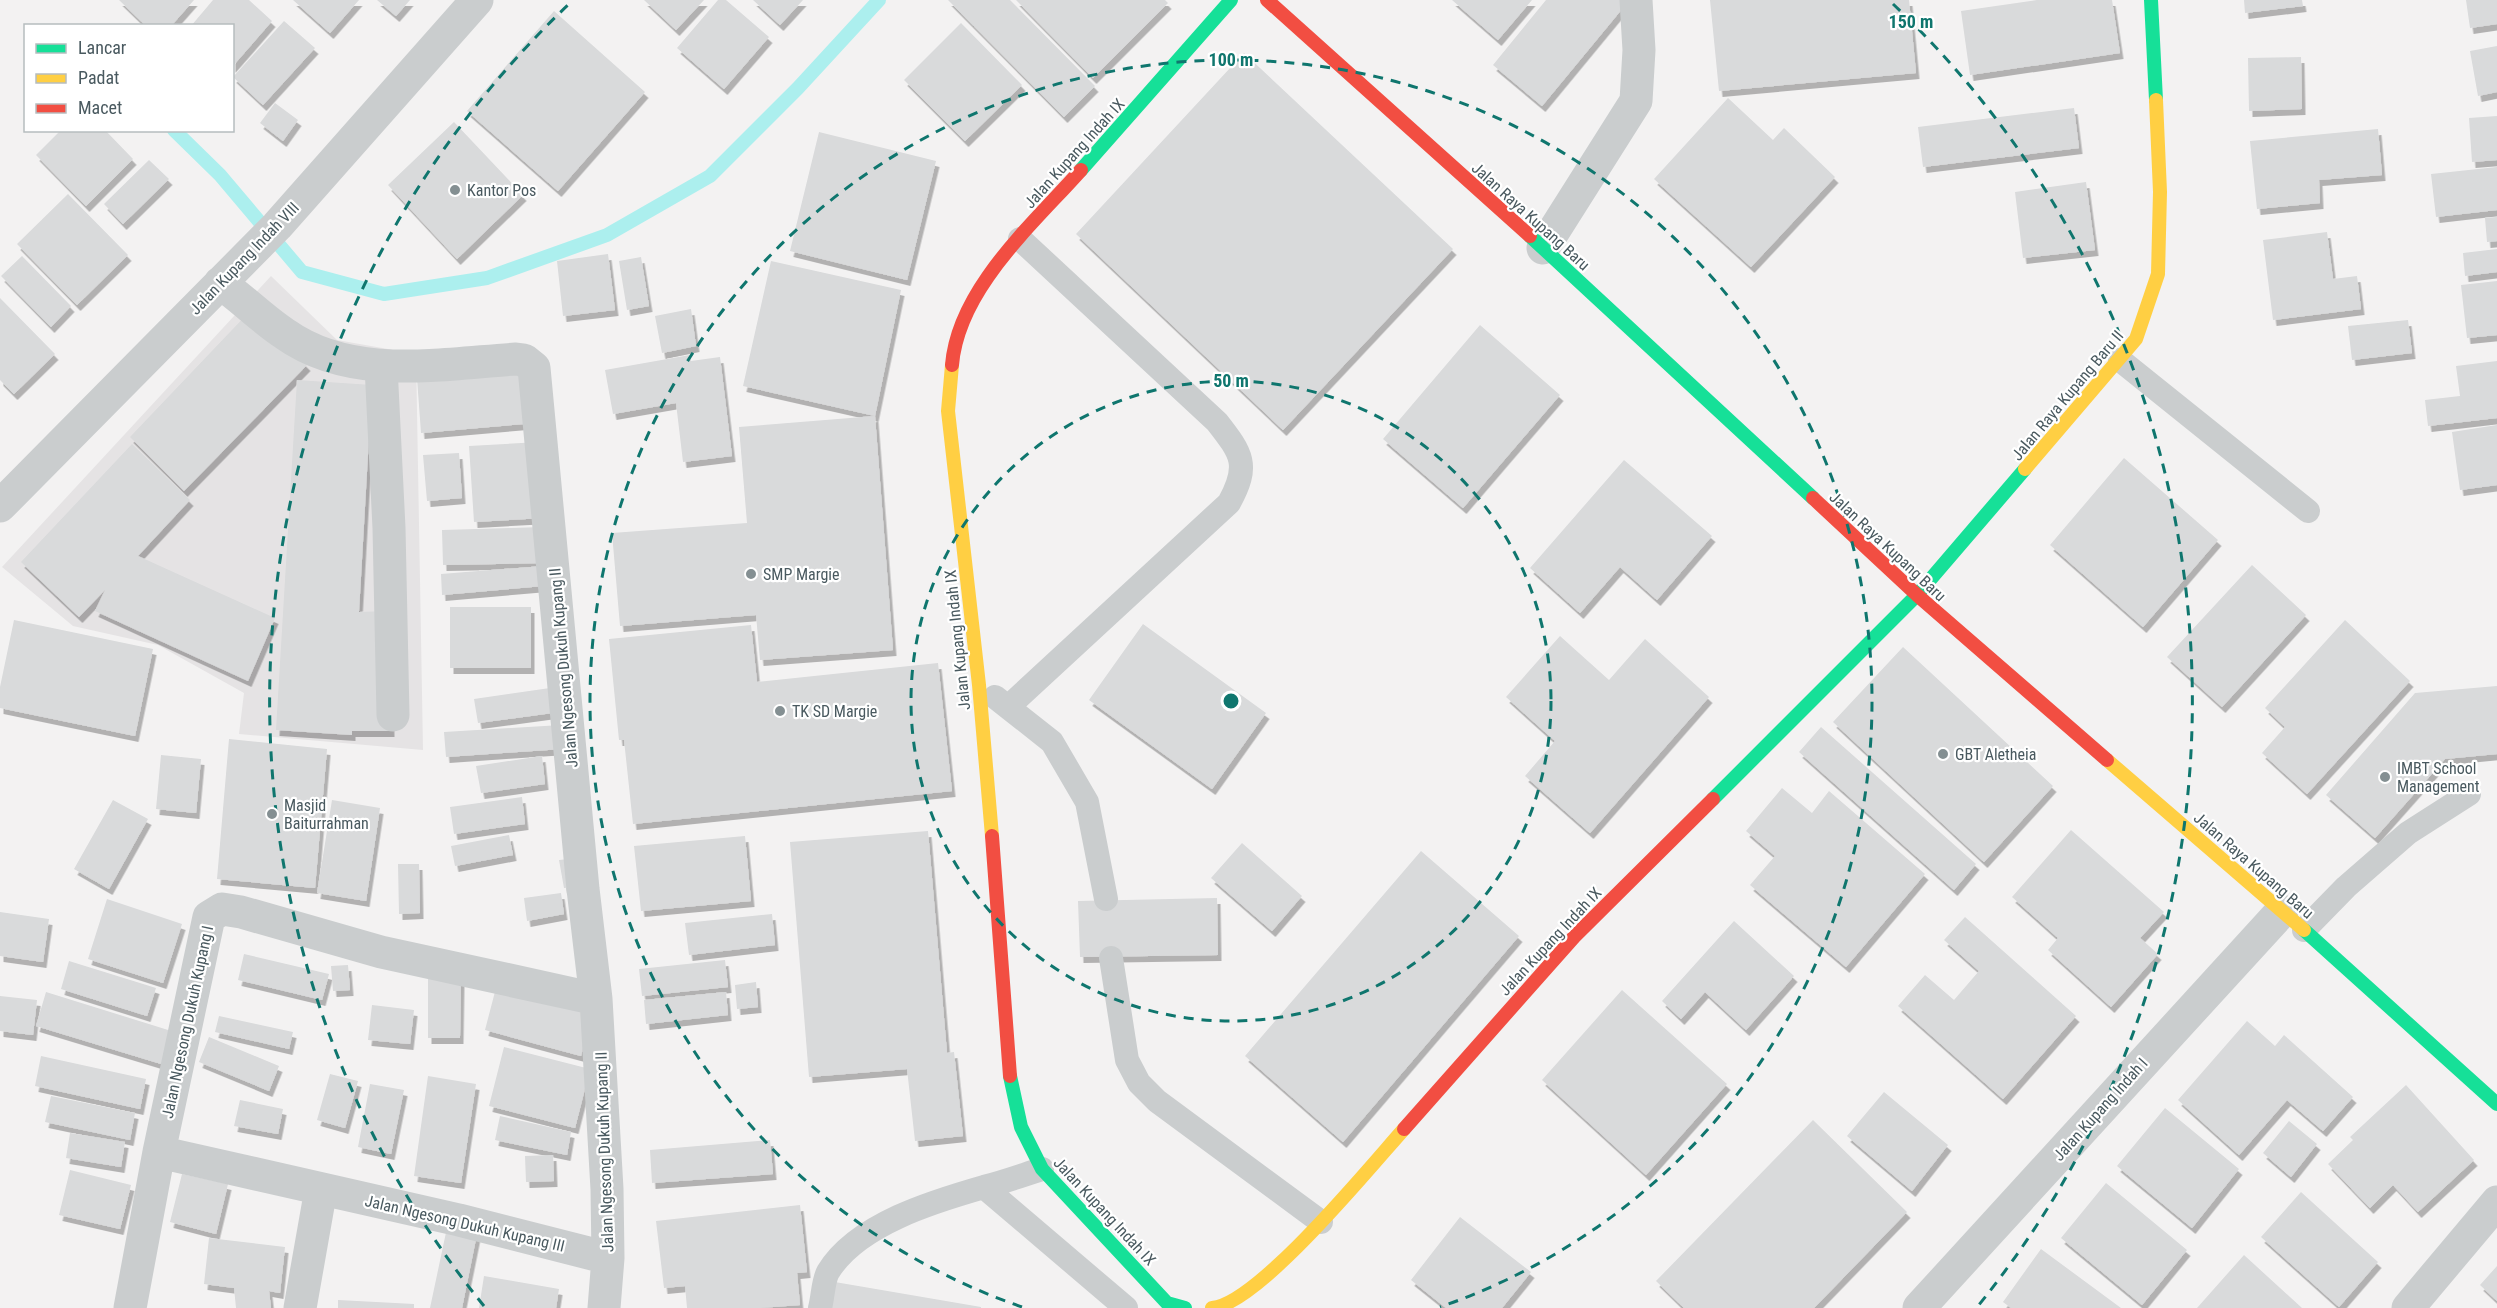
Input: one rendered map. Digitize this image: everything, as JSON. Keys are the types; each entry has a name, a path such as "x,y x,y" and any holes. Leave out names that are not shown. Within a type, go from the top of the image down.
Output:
{"street":[{"name":"Jalan Kupang Indah VIII","path":"0,506 284,218 477,0"},
{"name":"Jalan Kupang Indah IX","path":"1185,1308 1167,1303 1042,1168 1021,1127 1010,1079 1008,1028 979,685 948,411 953,349 970,301 1020,239 1231,0"},
{"name":"Jalan Raya Kupang Baru","path":"1267,0 1543,248 1917,596 2293,921 2497,1104"},
{"path":"1543,248 1636,101 1639,50 1636,0"},
{"name":"Jalan Raya Kupang Baru II","path":"1917,596 2136,339 2158,274 2160,192 2151,0"},
{"name":"Jalan Ngesong Dukuh Kupang II","path":"220,283 286,335 322,353 381,366 516,359 524,360 534,368 583,889 596,999 609,1258 604,1308"},
{"path":"381,366 389,528 393,715"},
{"name":"Jalan Kupang Indah IX","path":"1219,1308 1270,1273 1321,1222 1574,937 1917,596"},
{"name":"Jalan Ngesong Dukuh Kupang I","path":"130,1308 159,1152 209,917 222,909 242,912 381,952 596,999"},
{"name":"Jalan Kupang Indah I","path":"1919,1308 2293,921"},
{"name":"Jalan Ngesong Dukuh Kupang III","path":"159,1152 459,1220 609,1258"},
{"path":"300,1308 321,1189"},
{"path":"2408,1308 2497,1202"}],"lane":[{"path":"1008,707 1228,503 1240,483 1241,459 1236,447 1217,422 1020,239"},
{"path":"2120,360 2308,511"},
{"path":"979,685 1052,742 1087,802 1106,899"},
{"path":"2293,921 2346,887 2408,833 2469,794"},
{"path":"1111,958 1127,1060 1139,1083 1157,1101 1321,1222"},
{"path":"820,1308 827,1273 843,1255 871,1231 907,1212 958,1193 1042,1168"},
{"path":"984,1187 1126,1308"}],"shaded area":[{"path":"271,276 337,340 416,354 423,750 239,734 244,693 158,645 73,626 2,567"}],"building":[{"path":"119,0 194,0 173,24 144,24"},
{"path":"213,0 249,0 272,21 234,65 234,24 193,24"},
{"path":"293,0 359,0 330,33"},
{"path":"377,0 410,0 396,16"},
{"path":"644,0 704,0 676,30"},
{"path":"718,0 726,0 769,37 724,89 677,48"},
{"path":"753,0 803,0 780,25"},
{"path":"948,0 1010,0 1095,86 1064,117"},
{"path":"1016,0 1165,0 1168,3 1093,78"},
{"path":"1452,0 1532,0 1498,40"},
{"path":"1546,0 1624,0 1627,3 1542,106 1493,65"},
{"path":"1710,0 1909,0 1916,73 1719,91"},
{"path":"2037,0 2112,0 2120,53 1970,75 1961,11"},
{"path":"2244,0 2302,0 2303,6 2245,13"},
{"path":"2466,0 2497,0 2497,24 2470,28"},
{"path":"554,11 645,92 558,191 467,111"},
{"path":"284,21 315,48 263,105 234,76"},
{"path":"961,23 1022,85 965,141 904,80"},
{"path":"2497,46 2497,92 2478,96 2470,51"},
{"path":"1244,53 1453,249 1283,430 1076,234"},
{"path":"2301,57 2302,109 2249,111 2248,58"},
{"path":"1728,98 1773,140 1784,128 1835,177 1751,267 1654,179"},
{"path":"275,103 298,120 283,141 260,123"},
{"path":"2074,108 2079,148 1923,167 1918,127"},
{"path":"2497,116 2497,160 2472,162 2469,118"},
{"name":"Kantor Pos","path":"454,122 523,195 457,259 388,185"},
{"path":"2378,129 2382,175 2319,180 2320,203 2257,209 2250,141"},
{"path":"59,132 107,132 133,159 86,206 36,155"},
{"path":"819,132 936,161 907,280 790,251"},
{"path":"149,160 169,179 123,224 104,204"},
{"path":"2497,167 2497,210 2436,217 2431,174"},
{"path":"2086,182 2095,250 2023,258 2015,192"},
{"path":"68,194 128,255 77,305 17,244"},
{"path":"2497,217 2497,241 2487,242 2485,218"},
{"path":"2327,232 2333,279 2357,276 2361,309 2273,320 2263,240"},
{"path":"2497,249 2497,272 2465,276 2463,253"},
{"path":"608,254 615,310 563,316 557,261"},
{"path":"22,256 71,306 51,327 1,276"},
{"path":"641,257 649,306 627,310 619,261"},
{"path":"771,261 901,290 875,416 743,386"},
{"path":"2497,281 2497,335 2467,338 2461,285"},
{"path":"0,298 55,354 14,394 0,380"},
{"path":"691,309 696,346 662,353 655,316"},
{"path":"251,310 307,365 184,491 130,437"},
{"path":"2408,320 2412,353 2352,360 2348,326"},
{"path":"1480,325 1560,395 1463,508 1383,439"},
{"path":"690,355 691,361 720,357 732,456 683,462 676,403 613,414 605,370"},
{"path":"2497,361 2497,418 2428,426 2425,400 2460,396 2456,366"},
{"path":"531,368 536,423 421,433 417,378"},
{"path":"297,380 372,385 359,612 388,611 391,731 352,731 352,735 276,730"},
{"name":"SMP Margie","path":"875,416 893,650 760,660 756,615 620,626 612,533 747,523 739,427"},
{"path":"2497,425 2497,485 2460,490 2452,432"},
{"path":"540,442 545,518 474,522 469,446"},
{"path":"132,444 190,500 138,556 275,618 248,681 95,611 105,590 79,617 21,562"},
{"path":"459,453 462,498 427,501 423,455"},
{"path":"2124,458 2218,540 2143,627 2050,545"},
{"path":"1624,460 1712,536 1657,600 1620,567 1580,613 1530,568"},
{"path":"542,527 544,563 443,565 442,530"},
{"path":"2252,565 2306,615 2222,707 2167,657"},
{"path":"543,566 544,586 442,595 441,574"},
{"path":"450,607 531,607 531,668 450,668"},
{"path":"14,620 153,649 135,736 0,708 0,687"},
{"path":"2345,620 2410,681 2307,794 2262,753 2285,727 2265,708"},
{"path":"1143,624 1266,713 1212,789 1089,700"},
{"name":"TK SD Margie","path":"751,625 757,682 938,663 952,791 633,824 624,740 619,740 609,639"},
{"path":"1560,636 1609,680 1645,639 1709,697 1590,833 1525,776 1555,741 1506,697"},
{"name":"GBT Aletheia","path":"1903,647 2053,786 1984,862 1833,722"},
{"name":"IMBT School Management","path":"2497,686 2497,754 2445,759 2375,838 2326,795 2415,693"},
{"path":"557,687 560,712 478,723 474,699"},
{"path":"561,725 563,749 446,757 444,732"},
{"path":"1821,727 1976,864 1954,890 1799,752"},
{"name":"Masjid Baiturrahman","path":"229,739 327,749 315,888 217,879"},
{"path":"161,755 201,759 196,813 156,809"},
{"path":"542,756 545,784 481,793 476,766"},
{"path":"1782,788 1812,813 1829,791 1925,874 1846,967 1750,885 1775,856 1746,831"},
{"path":"522,797 525,824 454,834 450,807"},
{"path":"113,800 148,819 109,889 74,869"},
{"path":"332,800 380,808 366,901 317,893"},
{"path":"2071,830 2164,912 2140,938 2158,954 2111,1007 2048,950 2058,938 2012,897"},
{"path":"928,831 947,1053 954,1052 963,1136 915,1141 907,1069 809,1077 790,842"},
{"path":"509,835 513,855 455,866 451,846"},
{"path":"745,836 751,901 641,911 634,846"},
{"path":"1242,843 1302,896 1272,931 1211,878"},
{"path":"1421,851 1519,936 1343,1142 1245,1056"},
{"path":"569,859 574,887 564,888 559,860"},
{"path":"398,864 419,864 420,913 399,914"},
{"path":"561,893 564,914 527,921 524,898"},
{"path":"1217,898 1218,955 1080,957 1078,901"},
{"path":"107,899 182,924 163,983 88,959"},
{"path":"0,912 49,919 43,962 0,956"},
{"path":"772,914 775,945 689,955 685,923"},
{"path":"1965,917 2076,1016 2003,1099 1898,1006 1925,975 1954,1000 1979,971 1944,940"},
{"path":"1734,921 1794,976 1746,1030 1705,992 1681,1019 1662,1001"},
{"path":"244,954 329,974 322,1000 238,980"},
{"path":"725,960 728,987 642,996 639,969"},
{"path":"69,961 156,988 147,1016 61,989"},
{"path":"348,965 350,990 333,991 331,966"},
{"path":"428,975 461,975 460,1038 428,1038"},
{"path":"756,982 758,1007 737,1009 735,985"},
{"path":"497,984 593,1009 581,1056 485,1030"},
{"path":"1622,990 1727,1084 1646,1175 1542,1080"},
{"path":"46,992 181,1034 171,1067 36,1026"},
{"path":"726,992 728,1015 646,1024 644,1000"},
{"path":"0,996 37,1000 33,1035 0,1031"},
{"path":"372,1005 414,1010 410,1044 368,1040"},
{"path":"219,1016 293,1032 289,1049 215,1032"},
{"path":"2247,1021 2275,1046 2284,1035 2353,1097 2323,1131 2287,1100 2239,1155 2178,1100"},
{"path":"209,1037 279,1066 269,1091 199,1062"},
{"path":"504,1047 590,1069 575,1128 489,1106"},
{"path":"41,1056 146,1079 140,1109 35,1086"},
{"path":"330,1074 358,1081 345,1128 317,1120"},
{"path":"428,1076 476,1084 461,1183 414,1176"},
{"path":"370,1084 404,1090 391,1154 358,1147"},
{"path":"2406,1085 2474,1160 2418,1212 2393,1185 2370,1208 2328,1164 2353,1140 2350,1137"},
{"path":"1884,1092 1948,1145 1912,1191 1847,1136"},
{"path":"51,1096 135,1113 130,1140 45,1122"},
{"path":"240,1100 283,1109 278,1134 234,1126"},
{"path":"2165,1108 2239,1169 2192,1228 2117,1166"},
{"path":"500,1116 571,1132 567,1155 495,1140"},
{"path":"1813,1120 1907,1212 1814,1308 1684,1308 1656,1281"},
{"path":"2289,1121 2317,1144 2291,1177 2263,1153"},
{"path":"70,1133 125,1142 121,1167 66,1158"},
{"path":"770,1140 773,1174 652,1183 650,1150"},
{"path":"553,1155 554,1181 526,1182 525,1156"},
{"path":"70,1170 131,1185 120,1229 59,1215"},
{"path":"182,1174 228,1184 216,1234 170,1222"},
{"path":"2106,1183 2187,1250 2142,1305 2061,1238"},
{"path":"2301,1192 2378,1262 2339,1307 2261,1237"},
{"path":"800,1205 807,1272 797,1273 800,1305 760,1308 687,1308 685,1286 664,1288 656,1221"},
{"path":"1460,1217 1531,1272 1502,1308 1446,1308 1411,1280"},
{"path":"448,1223 478,1229 462,1308 430,1308"},
{"path":"209,1238 285,1247 280,1293 269,1291 271,1308 236,1308 234,1288 204,1284"},
{"path":"2041,1249 2121,1308 2011,1308 2003,1302"},
{"path":"2244,1255 2302,1308 2197,1308"},
{"path":"2497,1266 2497,1301 2480,1285"},
{"path":"484,1276 559,1289 556,1308 479,1308"},
{"path":"829,1281 981,1307 981,1308 825,1308"},
{"path":"338,1300 414,1304 414,1308 338,1308"}],"waterway":[{"path":"176,132 220,175 302,272 384,294 487,278 607,235 710,176 798,88 879,0"}],"traffic: fast":[{"path":"1081,170 1231,0"},
{"path":"2151,0 2156,100"},
{"path":"1530,236 1813,498"},
{"path":"1713,799 1917,595 2025,469"},
{"path":"2304,930 2497,1104"},
{"path":"1010,1076 1021,1127 1042,1169 1167,1303 1185,1308"}],"traffic: slow":[{"path":"2025,469 2136,339 2158,274 2160,192 2156,100"},
{"path":"952,365 948,411 979,685 992,836"},
{"path":"2107,760 2304,930"},
{"path":"1212,1308 1232,1301 1257,1284 1284,1260 1404,1129"}],"traffic: jam":[{"path":"1267,0 1530,236"},
{"path":"952,365 957,337 968,310 983,284 1021,235 1081,170"},
{"path":"1813,498 1917,595 2107,760"},
{"path":"1404,1129 1574,937 1713,799"},
{"path":"992,836 1010,1076"}],"place":[{"name":"Kantor Pos","path":"455,190"},
{"name":"SMP Margie","path":"751,574"},
{"name":"TK SD Margie","path":"780,711"},
{"name":"GBT Aletheia","path":"1943,754"},
{"name":"IMBT School Management","path":"2385,777"},
{"name":"Masjid Baiturrahman","path":"272,814"}]}
